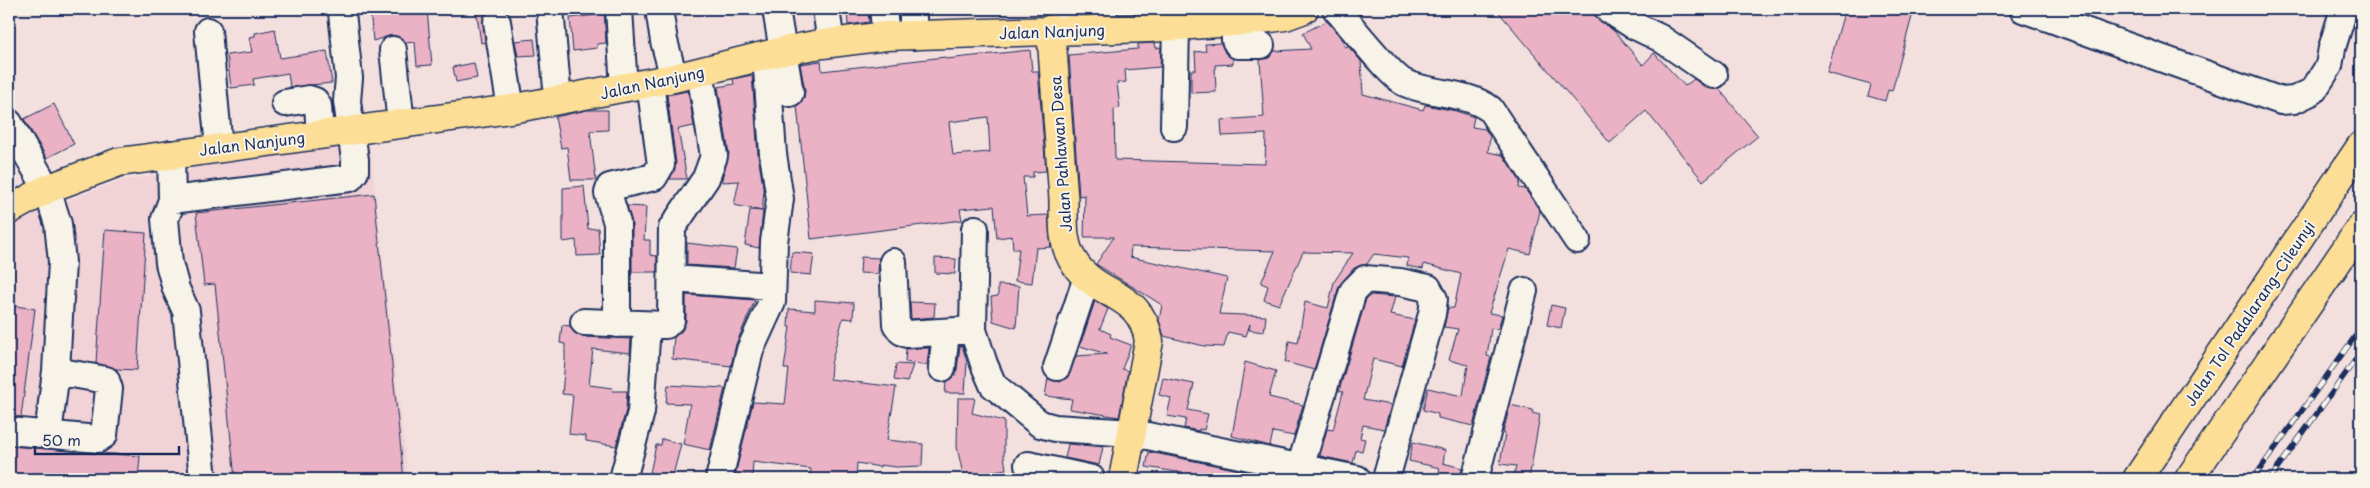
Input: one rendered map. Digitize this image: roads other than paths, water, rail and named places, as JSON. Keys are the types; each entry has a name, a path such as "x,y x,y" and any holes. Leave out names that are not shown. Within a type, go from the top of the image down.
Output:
{"main road":[{"name":"Jalan Nanjung","path":"9,210 47,188 119,162 511,109 662,80 774,53 831,43 886,36 913,36 1104,18 1176,25 1234,22 1262,25 1304,9"},
{"name":"Jalan Pahlawan Desa","path":"1060,22 1064,232 1072,259 1087,277 1102,289 1130,303 1144,322 1147,331 1148,349 1123,479"},
{"name":"Jalan Tol Padalarang–Cileunyi","path":"2137,479 2361,146"},
{"path":"2189,479 2361,227"}],"street":[{"path":"550,9 558,100"},
{"path":"584,322 648,326 666,325 671,320 672,228 706,178 714,156 662,80 619,9"},
{"path":"617,324 617,223 608,193 610,187 654,177 661,165 664,41 659,9"},
{"path":"719,479 750,350 772,302 774,242 780,198 772,154 776,9"},
{"path":"826,9 831,43"},
{"path":"883,9 886,36"},
{"path":"913,9 913,36"},
{"path":"1336,9 1404,83 1479,100 1490,109 1577,240"},
{"path":"1608,9 1633,25 1660,38 1714,75"},
{"path":"2023,9 2281,101 2294,100 2312,91 2329,66 2332,48 2344,9"},
{"path":"172,200 350,178 354,172 355,160 347,101 349,78 342,13"},
{"path":"497,22 511,109"},
{"path":"1174,128 1176,25"},
{"path":"208,30 219,148"},
{"path":"393,50 401,124"},
{"path":"774,53 790,93"},
{"path":"285,103 309,99 315,100 318,106 320,134"},
{"path":"9,123 47,188 58,224 62,262 56,371 48,434"},
{"path":"171,154 172,200 165,219 169,262 176,289 186,311 203,479"},
{"path":"975,229 973,330 993,385 1040,424 1055,428 1133,433 1357,479"},
{"path":"893,262 896,324 901,331 907,334 973,330"},
{"path":"1057,367 1087,277"},
{"path":"672,279 772,286"},
{"path":"1300,468 1353,291 1365,279 1400,282 1428,288 1434,299 1386,479"},
{"path":"1475,479 1524,291"},
{"path":"624,479 641,412 648,326"},
{"path":"942,368 946,333"},
{"path":"9,431 98,439 104,435 109,389 106,380 56,371"},
{"path":"1028,465 1092,479"}],"railway":[{"path":"2253,479 2361,328"},
{"path":"2270,479 2361,352"}]}
